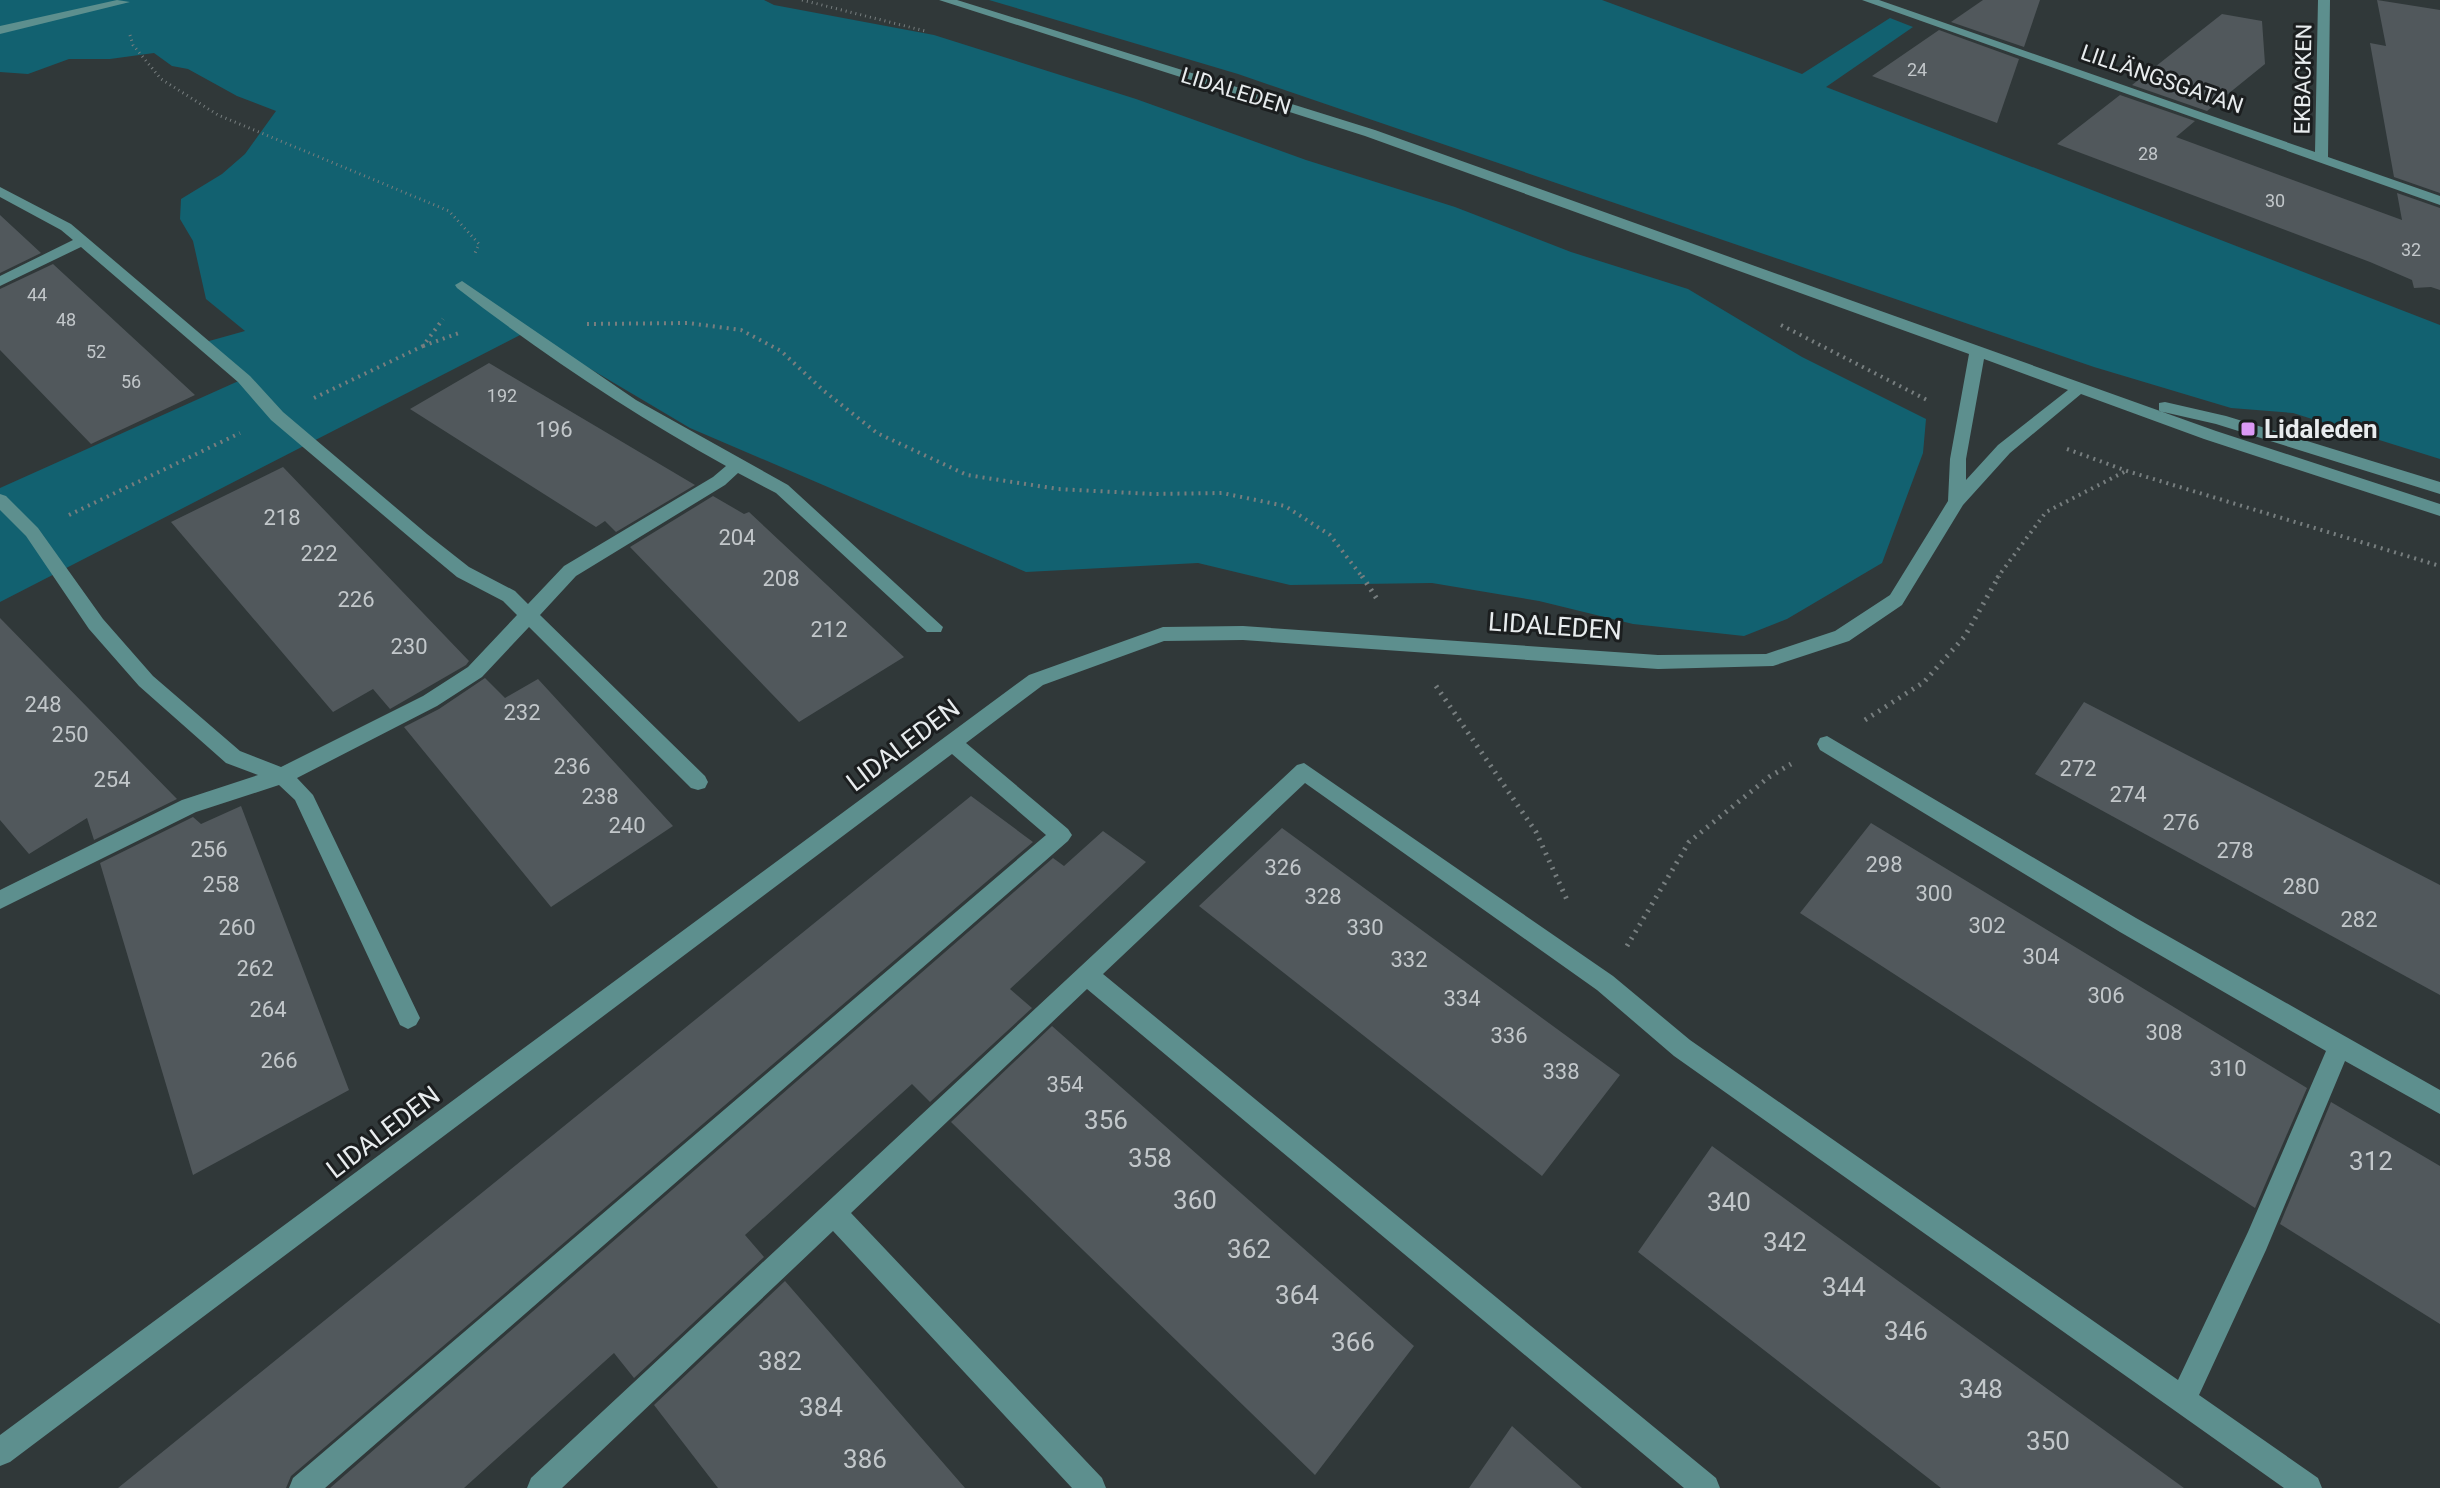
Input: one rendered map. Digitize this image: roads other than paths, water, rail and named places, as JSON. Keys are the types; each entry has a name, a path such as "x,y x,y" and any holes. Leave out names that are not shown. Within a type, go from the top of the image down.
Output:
{"street":[{"name":"LIDALEDEN","path":"945,0 1370,133 2210,435 2440,510"},
{"name":"LILLÄNGSGATAN","path":"1868,0 1896,4 2440,201"},
{"name":"EKBACKEN","path":"2321,158 2324,0"},
{"path":"0,30 42,18 124,2"},
{"path":"0,191 66,227 244,379 277,416 463,572 509,596 698,782"},
{"path":"0,282 82,241"},
{"path":"462,285 524,333 695,443 782,489 934,627"},
{"path":"1957,501 1958,459 1977,352"},
{"name":"LIDALEDEN","path":"0,1452 1036,680 1163,634 1243,633 1658,662 1766,661 1842,636 1896,600 1957,501 2004,449 2080,387"},
{"name":"LIDALEDEN","path":"2080,387 2220,420 2440,488"},
{"path":"0,900 189,806 282,776 430,701 475,672 570,571 719,481 737,465"},
{"path":"0,500 32,532 96,624 146,681 233,757 282,776 303,795 408,1018"},
{"path":"303,1488 1061,835 953,743"},
{"path":"1827,744 2128,925 2440,1103"},
{"path":"541,1488 1304,771 1605,983 1694,1057 2308,1488"},
{"path":"1088,976 1706,1488"},
{"path":"2182,1401 2257,1241 2340,1046"},
{"path":"834,1214 1092,1488"}],"place":[{"name":"Lidaleden","path":"2248,429"}]}
